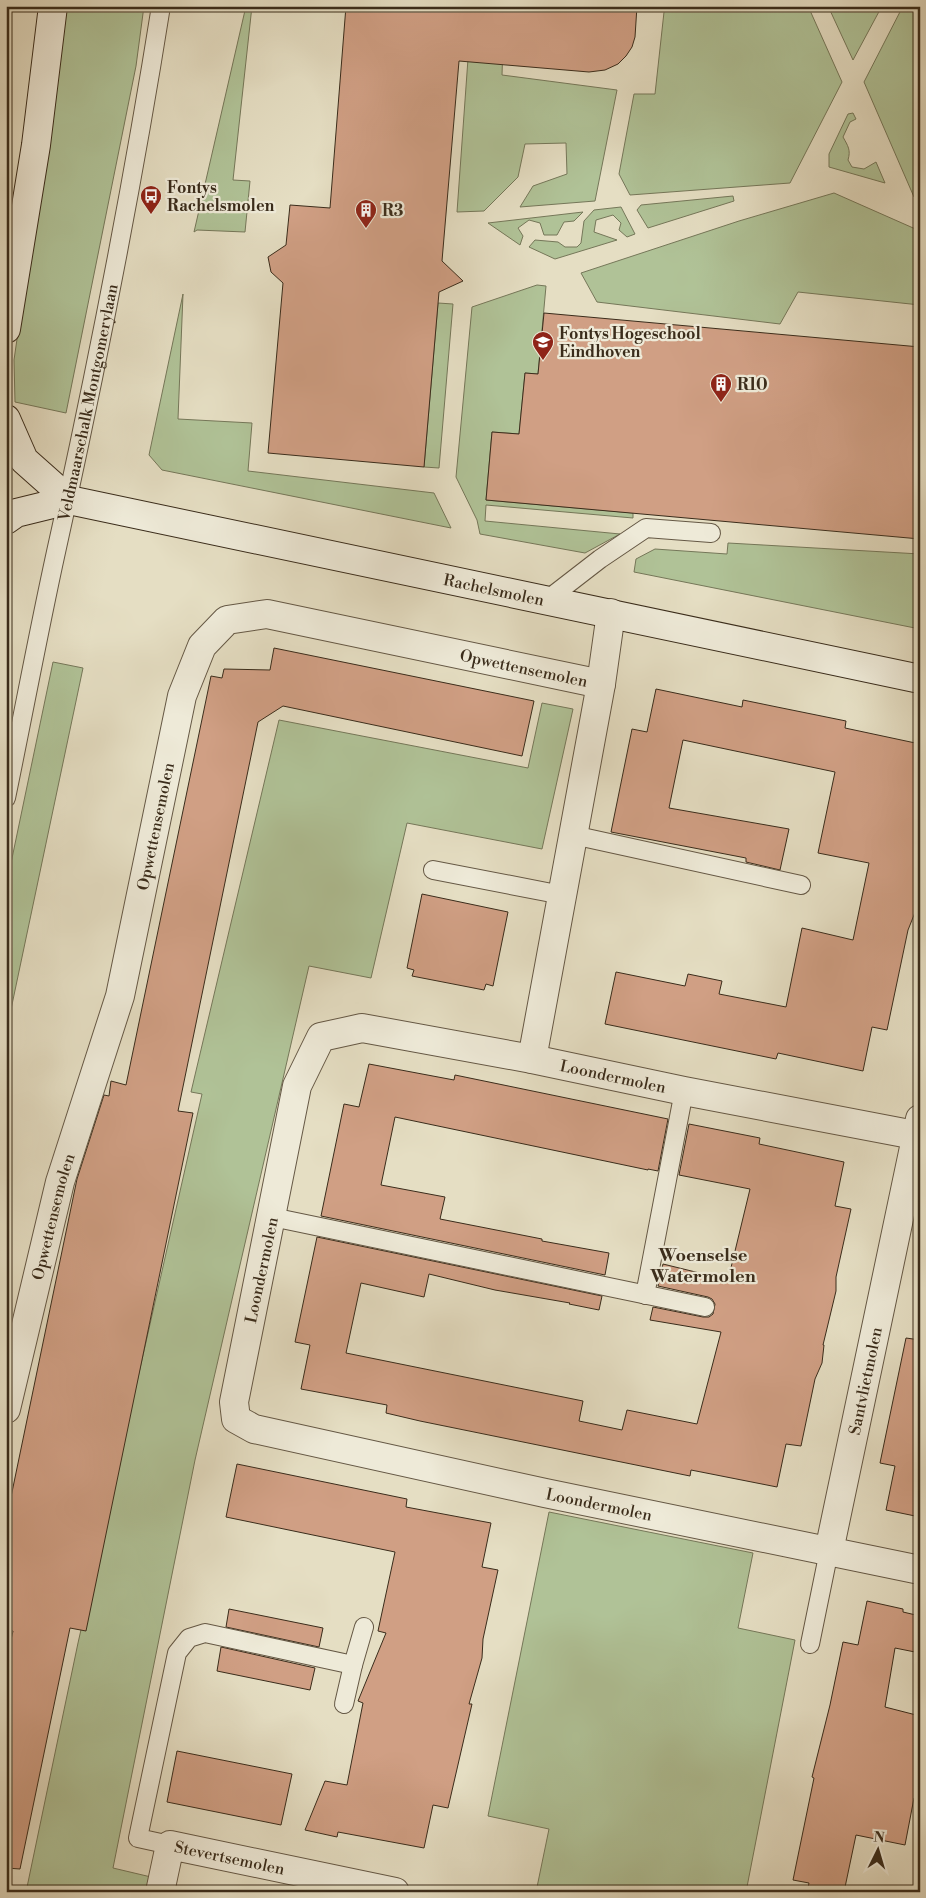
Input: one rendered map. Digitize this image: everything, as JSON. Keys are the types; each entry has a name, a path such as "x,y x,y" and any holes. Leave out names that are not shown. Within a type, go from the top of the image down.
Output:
{"street":[{"path":"6,329 36,145 52,6"},
{"name":"Rachelsmolen","path":"6,419 24,460 69,500"},
{"name":"Rachelsmolen","path":"6,520 16,513 69,500 920,678"},
{"name":"Opwettensemolen","path":"532,1059 600,684 611,613"},
{"name":"Opwettensemolen","path":"6,1409 60,1182 120,996 182,696 202,646 227,620 267,614 600,684"},
{"name":"Loondermolen","path":"919,1130 684,1091 532,1059 362,1028 321,1037 297,1086 234,1402 236,1419 254,1429 544,1493 920,1570"},
{"name":"Santvlietmolen","path":"829,1551 919,1130"},
{"name":"Stevertsemolen","path":"160,1892 170,1845 395,1892"}],"lane":[{"name":"Veldmaarschalk Montgomerylaan","path":"6,798 56,552 69,500 137,156 161,6"},
{"path":"547,600 600,559 646,528 711,533"},
{"path":"573,835 801,885"},
{"path":"433,870 562,895"},
{"path":"646,1295 684,1091"},
{"path":"272,1217 705,1308"},
{"name":"Santvlietmolen","path":"810,1644 829,1551"},
{"path":"344,1704 364,1627"},
{"path":"170,1845 138,1838 176,1652 189,1638 205,1633 353,1665"}],"green space":[{"path":"65,6 144,6 136,66 66,413 15,402 14,360"},
{"path":"246,6 252,6 233,180 250,181 245,232 197,230 194,232"},
{"path":"678,6 808,6 842,82 790,183 630,195 619,174 634,94 655,94 664,12"},
{"path":"828,6 882,6 853,60"},
{"path":"903,6 920,6 920,199 914,197 864,82"},
{"path":"504,15 502,75 617,90 595,201 520,207 533,186 567,174 566,143 525,144 518,177 484,211 457,212 471,17"},
{"path":"853,113 856,119 850,122 843,137 848,148 848,160 852,167 864,169 876,162 885,183 829,167 829,154 848,114"},
{"path":"834,193 920,231 920,305 798,292 780,324 597,302 581,273 739,221"},
{"path":"733,196 734,201 648,228 637,210 641,205"},
{"path":"621,207 635,234 627,237 619,230 621,223 613,215 596,220 594,232 617,240 555,259 529,247 535,240 558,242 565,247 577,247 581,243 584,221 594,210"},
{"path":"583,212 574,221 564,222 557,235 544,235 540,223 529,220 518,228 523,236 520,245 488,223"},
{"path":"537,285 546,286 538,374 525,373 519,434 492,432 486,500 633,513 633,518 486,505 485,521 620,534 585,553 480,534 477,520 456,477 472,307"},
{"path":"183,294 178,419 252,423 248,471 434,493 451,528 162,470 149,455"},
{"path":"438,303 453,304 439,468 424,467"},
{"path":"728,543 920,554 920,629 634,572 636,559 655,549 727,554"},
{"path":"53,662 83,668 6,1033 6,887"},
{"path":"542,703 573,709 542,849 407,823 371,978 309,966 195,1460 113,1868 151,1877 148,1892 26,1892 78,1643 202,1094 191,1092 279,720 528,768"},
{"path":"549,1512 753,1553 738,1628 795,1640 746,1892 536,1892 549,1829 488,1816"}],"building":[{"name":"R3","path":"346,6 637,6 635,37 632,47 618,64 605,70 589,72 459,61 442,261 463,281 439,292 424,467 268,453 283,283 271,272 268,257 286,245 290,205 330,208"},
{"name":"R10","path":"544,313 920,347 920,539 486,500 492,432 519,434 525,373 538,374"},
{"path":"274,648 534,701 522,756 283,706 258,722 178,1111 193,1113 86,1631 70,1628 20,1869 6,1868 6,1662 13,1631 6,1630 6,1521 77,1179 104,1095 109,1096 111,1081 126,1085 211,676 222,678 224,669 270,670"},
{"path":"656,689 742,707 743,700 846,721 845,728 920,744 920,884 916,910 908,930 887,1030 872,1027 863,1071 778,1053 776,1059 605,1024 616,972 685,986 688,974 722,981 719,994 786,1007 802,928 853,940 869,863 818,853 835,772 683,740 669,808 789,829 780,870 746,862 746,858 611,832 632,729 647,732"},
{"path":"422,894 508,912 493,986 486,984 484,990 412,976 414,970 407,968"},
{"path":"369,1064 454,1080 455,1075 668,1119 658,1171 395,1117 381,1185 445,1197 440,1219 609,1253 605,1275 321,1216 344,1104 359,1107"},
{"path":"689,1124 760,1138 759,1144 844,1162 835,1206 851,1209 836,1277 836,1291 823,1345 822,1363 815,1379 801,1446 786,1444 777,1487 691,1470 690,1476 420,1421 386,1413 387,1405 301,1389 310,1345 295,1342 317,1237 602,1296 599,1310 495,1290 429,1274 424,1297 361,1283 346,1353 583,1401 579,1421 622,1430 627,1410 697,1424 721,1332 650,1320 653,1307 703,1317 709,1317 713,1314 715,1304 712,1299 658,1286 663,1264 728,1280 750,1189 679,1175"},
{"path":"906,1338 920,1340 920,1517 886,1510 895,1466 880,1463"},
{"path":"237,1464 407,1499 406,1507 491,1523 482,1567 498,1570 483,1639 482,1658 469,1704 472,1704 448,1808 433,1805 424,1848 338,1832 337,1837 305,1830 325,1781 347,1785 363,1703 358,1701 386,1633 378,1631 395,1552 226,1517"},
{"path":"867,1601 903,1609 903,1612 920,1616 920,1653 895,1648 885,1707 920,1716 920,1801 914,1798 905,1845 856,1835 844,1892 807,1892 809,1883 793,1880 814,1778 812,1777 843,1642 858,1645"},
{"path":"229,1609 323,1628 319,1647 226,1627"},
{"path":"221,1647 315,1668 310,1690 217,1671"},
{"path":"177,1751 292,1774 281,1825 167,1802"}],"place":[{"name":"Fontys Rachelsmolen","path":"151,215"},
{"name":"R3","path":"366,229"},
{"name":"Fontys Hogeschool Eindhoven","path":"543,361"},
{"name":"R10","path":"721,403"}],"district":[{"name":"Woenselse Watermolen","path":"703,1265"}]}
